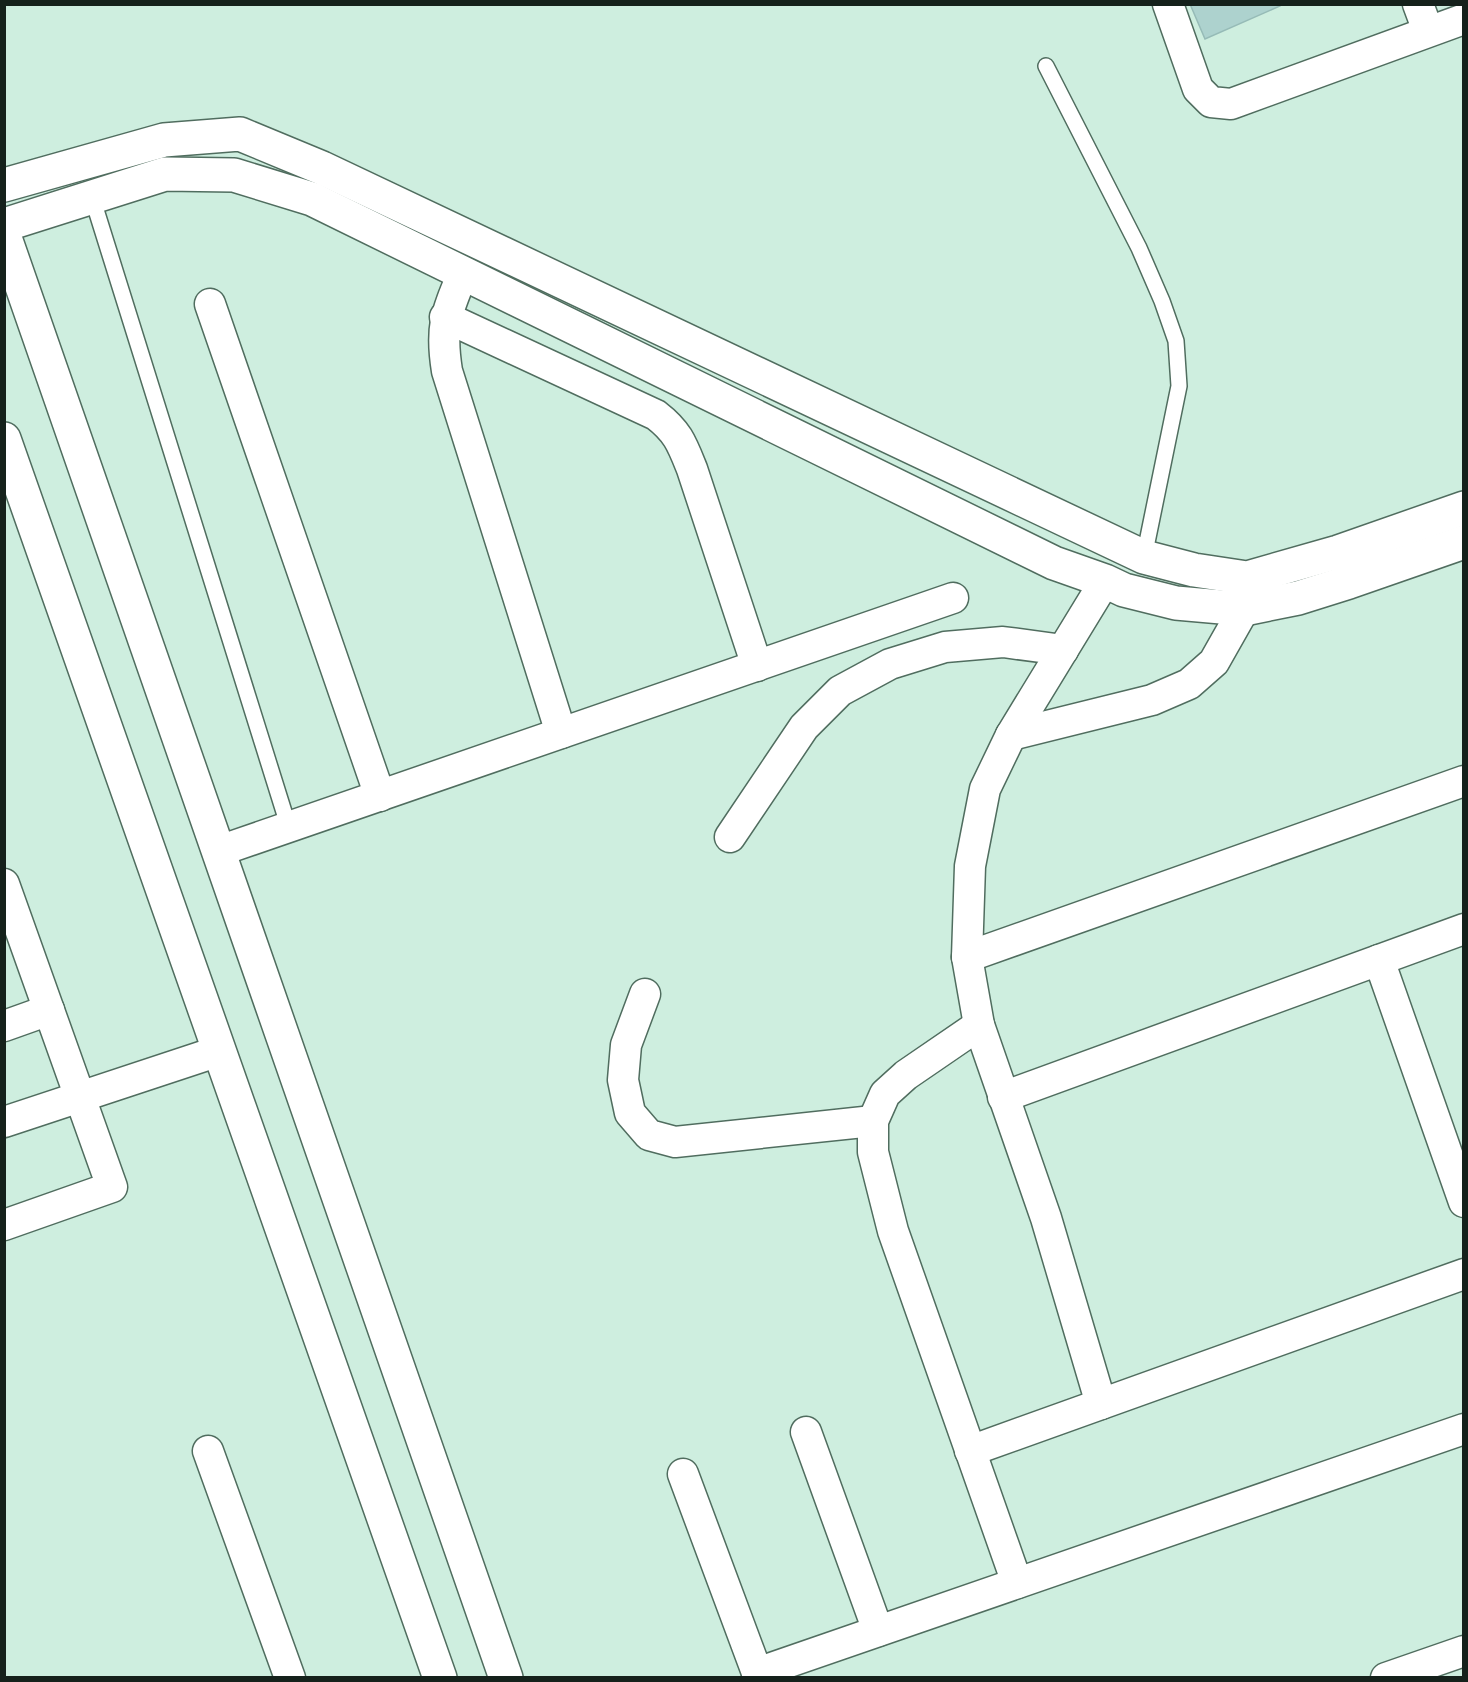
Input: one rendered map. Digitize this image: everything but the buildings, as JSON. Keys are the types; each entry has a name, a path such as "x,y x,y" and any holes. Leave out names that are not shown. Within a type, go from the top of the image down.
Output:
{"street":[{"path":"1168,4 1198,89 1211,102 1232,104 1423,18 1464,19"},
{"path":"4,185 164,140 240,134 322,168 1144,557 1194,570 1245,594"},
{"path":"4,225 165,174 234,175 312,199 1054,563 1124,590 1176,603 1245,594 1298,598 1464,542"},
{"path":"4,235 506,1677"},
{"path":"462,273 445,317 442,345 447,371 561,733"},
{"path":"210,304 380,796"},
{"path":"445,317 656,415 672,427 682,443 692,469 757,666"},
{"path":"4,439 440,1677"},
{"path":"1011,735 1152,700 1189,684 1214,662 1245,594 1328,555 1464,508"},
{"path":"1101,1404 1046,1218 979,1025 967,957 970,866 985,789 1011,735 1105,581"},
{"path":"219,852 953,598"},
{"path":"730,837 804,727 840,691 890,664 945,647 1003,642 1063,650"},
{"path":"967,957 1461,788"},
{"path":"4,884 112,1187 4,1225"},
{"path":"1003,1097 1464,929"},
{"path":"1379,960 1464,1202"},
{"path":"645,994 626,1045 623,1080 630,1113 649,1135 675,1142 873,1121"},
{"path":"4,1026 50,1010"},
{"path":"979,1025 885,1094 873,1121 873,1152 893,1231 1017,1583"},
{"path":"4,1122 219,1051"},
{"path":"970,1451 1464,1274"},
{"path":"683,1474 758,1675 878,1631 1464,1429"},
{"path":"806,1432 878,1631"},
{"path":"208,1451 290,1677"},
{"path":"1386,1677 1464,1651"}],"lane":[{"path":"1046,66 1139,248 1176,341 1179,386 1144,557"},
{"path":"92,197 289,828"}]}
